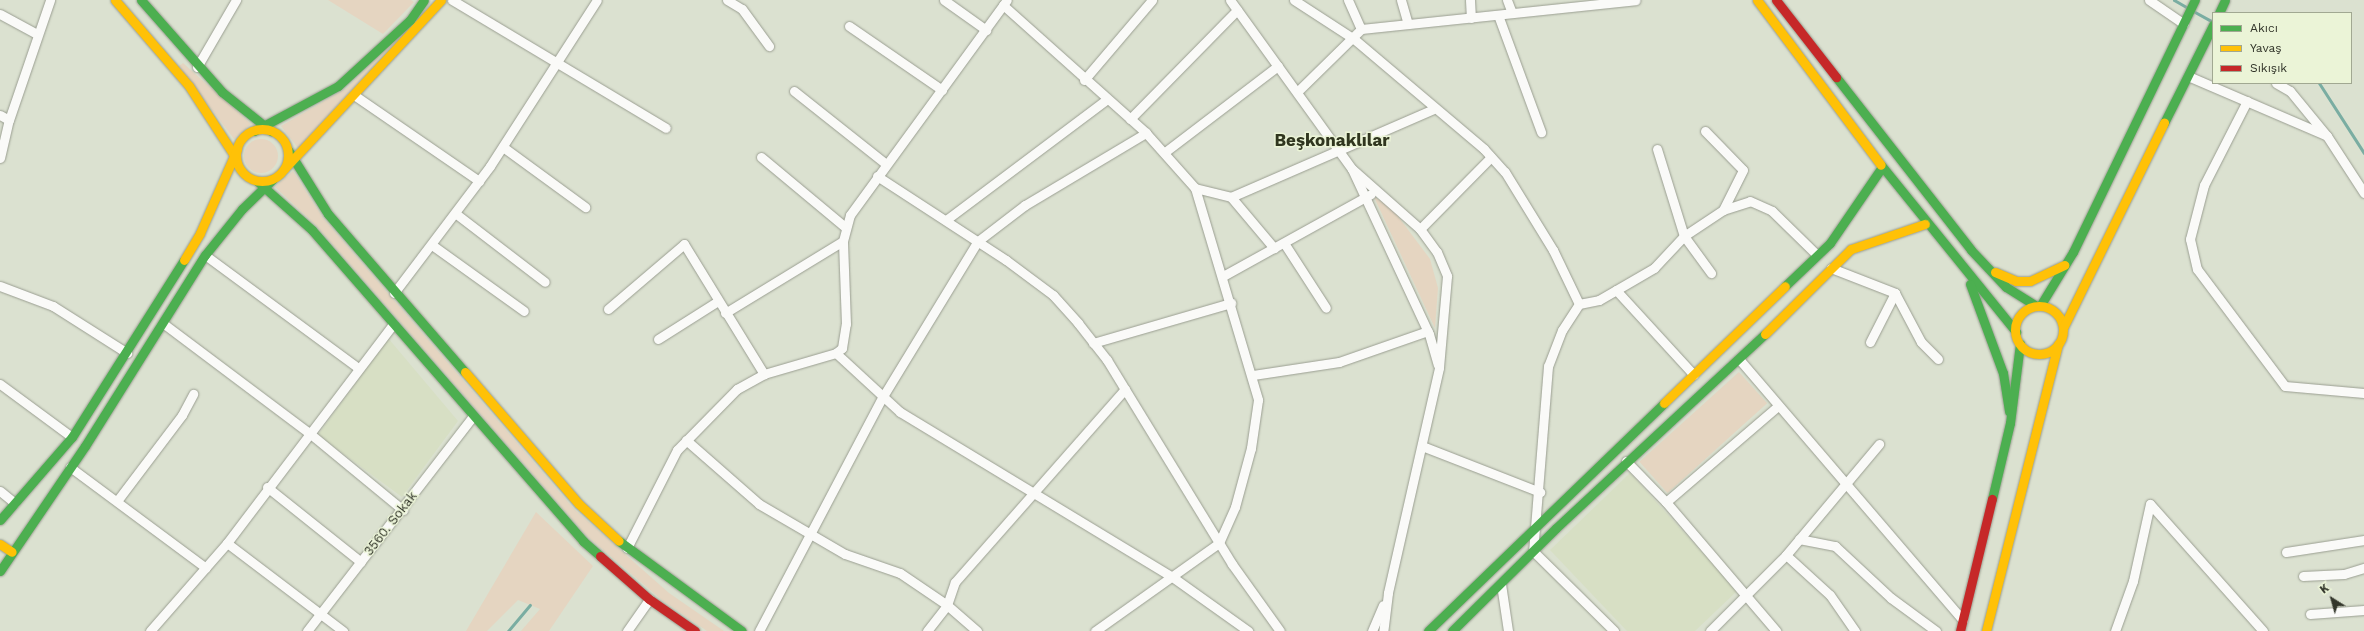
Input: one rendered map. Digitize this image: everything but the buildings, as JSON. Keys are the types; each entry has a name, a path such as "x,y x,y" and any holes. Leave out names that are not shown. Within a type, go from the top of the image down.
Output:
{"main road":[{"path":"115,0 190,86 236,154 242,173 265,187 312,230 583,541 649,599 694,631"},
{"path":"141,0 197,67 285,142 288,150 328,214 394,293 579,504 627,548 742,631"},
{"path":"0,520 72,437 127,353 200,233 243,138 254,131 268,128 338,86 410,20 424,0"},
{"path":"0,571 164,324 205,256 242,209 294,160 441,0"},
{"path":"1757,0 1925,224 2016,332 2020,344 2010,423 1960,631"},
{"path":"1776,0 1988,269 2006,286 2038,306 2057,314 2063,328"},
{"path":"2016,332 2023,312 2038,306 2064,264 2195,0"},
{"path":"2220,12 2225,1"},
{"path":"1986,631 2063,328 2188,76 2209,44 2212,30"},
{"path":"285,168 288,150"},
{"path":"1428,631 1830,243 1882,167"},
{"path":"257,181 273,179"},
{"path":"1452,631 1626,461 1739,359 1851,249 1925,224"},
{"path":"1988,269 2016,281 2030,281 2064,264"},
{"path":"1965,272 2003,373 2010,423"},
{"path":"2020,344 2039,354 2058,344"},
{"path":"0,544 12,552"}],"street":[{"path":"0,158 9,120 50,0"},
{"path":"197,67 236,0"},
{"path":"452,0 666,128"},
{"path":"394,293 432,245 503,147 559,63 597,0"},
{"path":"727,0 742,10 769,46"},
{"path":"944,0 986,30"},
{"path":"1084,80 1152,0"},
{"path":"1230,0 1340,150 1352,169 1428,331 1439,368"},
{"path":"1294,0 1354,39 1433,109 1491,157 1505,172 1553,250 1579,304"},
{"path":"1348,0 1361,29"},
{"path":"1400,0 1408,24"},
{"path":"1470,0 1471,18"},
{"path":"1507,0 1512,13"},
{"path":"1297,92 1354,39 1361,29 1635,0"},
{"path":"2149,0 2184,24"},
{"path":"627,548 686,440 738,389 764,374 836,353 845,340 843,241 845,226 886,164 942,90 1005,2 1084,80 1166,152 1195,188 1253,375 1258,400 1251,448 1235,507 1219,543 1095,631"},
{"path":"1130,119 1237,10"},
{"path":"0,14 38,34"},
{"path":"1498,15 1540,132"},
{"path":"849,26 942,90"},
{"path":"1166,152 1278,66"},
{"path":"2188,76 2327,136"},
{"path":"2278,84 2290,91 2327,136 2364,193"},
{"path":"794,91 886,164"},
{"path":"354,95 479,181"},
{"path":"946,220 1107,99"},
{"path":"2247,101 2204,185 2190,239 2197,269 2285,386 2364,393"},
{"path":"1231,197 1433,109"},
{"path":"0,115 9,120"},
{"path":"1706,131 1743,170 1723,210"},
{"path":"759,631 882,398 978,241 1025,205 1146,133"},
{"path":"503,147 585,206"},
{"path":"1657,148 1684,236 1711,274"},
{"path":"761,157 845,226"},
{"path":"1420,230 1491,157"},
{"path":"1352,169 1420,230 1437,252 1447,276 1439,368 1388,593 1383,631"},
{"path":"878,176 978,241 1052,295 1093,343 1125,389 1219,543 1280,631"},
{"path":"1195,188 1231,197 1274,248"},
{"path":"1223,276 1377,190"},
{"path":"1614,631 1533,551 1540,492 1548,366 1562,330 1579,304 1599,300 1654,268 1684,236 1723,210 1750,201 1772,211 1817,255"},
{"path":"455,213 545,282"},
{"path":"725,313 843,241"},
{"path":"1284,243 1326,308"},
{"path":"608,309 684,244 725,313 764,374"},
{"path":"432,245 524,311"},
{"path":"205,256 358,368"},
{"path":"1831,268 1895,293 1921,342 1938,359"},
{"path":"0,286 53,306 127,353"},
{"path":"1616,290 1694,375"},
{"path":"1870,342 1895,293"},
{"path":"658,339 718,301"},
{"path":"1093,343 1231,303"},
{"path":"164,324 308,432 403,510"},
{"path":"150,631 227,543 266,487 393,324"},
{"path":"1253,375 1339,362 1428,331"},
{"path":"836,353 882,398 1171,576 1248,631"},
{"path":"1739,359 1963,620"},
{"path":"0,384 72,437"},
{"path":"926,631 947,604 955,582 1125,389"},
{"path":"117,501 182,415 193,394"},
{"path":"1666,502 1778,406"},
{"name":"3560. Sokak","path":"307,631 403,510 473,416"},
{"path":"686,440 759,504 810,536 845,554 900,573 947,604 977,631"},
{"path":"1710,631 1748,596 1786,555 1847,486 1879,444"},
{"path":"1422,446 1540,492"},
{"path":"1626,461 1666,502 1748,596 1776,631"},
{"path":"70,467 206,568"},
{"path":"266,487 361,562"},
{"path":"0,491 15,503"},
{"path":"2115,631 2133,581 2150,504 2263,631"},
{"path":"1799,539 1835,546 1891,598 1936,631"},
{"path":"2286,552 2364,540"},
{"path":"227,543 343,631"},
{"path":"1786,555 1830,595 1855,631"},
{"path":"2303,576 2344,574 2364,568"},
{"path":"1501,584 1508,631"},
{"path":"1372,631 1388,593"},
{"path":"627,631 649,599"},
{"path":"2310,614 2364,610"}],"shaded area":[{"path":"328,0 411,0 414,2 383,34"},
{"path":"412,24 298,148 281,126 347,88"},
{"path":"183,63 251,124 234,139 179,66"},
{"path":"258,139 264,139 268,140 275,146 278,156 277,163 271,170 264,173 258,173 254,172 247,166 244,159 244,153 245,149 251,142"},
{"path":"293,171 323,218 574,509 669,593 724,631 707,631 662,600 587,536 316,225 275,187"},
{"path":"1374,197 1391,207 1430,259 1438,288 1435,328"},
{"path":"388,338 458,421 402,497 318,435"},
{"path":"1739,372 1767,403 1668,493 1639,462"},
{"path":"1630,473 1737,591 1695,631 1627,631 1550,550"},
{"path":"536,512 593,566 549,631 521,631 540,609 518,600 487,631 466,631"}],"waterway":[{"path":"2174,0 2186,7"},
{"path":"2193,11 2211,21"},
{"path":"2320,84 2364,153"},
{"path":"508,631 530,605"}],"traffic: fast":[{"path":"141,0 222,92 271,131"},
{"path":"254,131 338,86 410,20 424,0"},
{"path":"2040,306 2073,252 2195,0"},
{"path":"2219,12 2225,0"},
{"path":"2164,123 2212,27"},
{"path":"1836,77 1971,250 2006,287 2036,306"},
{"path":"288,150 328,214 465,372"},
{"path":"1881,165 2016,332"},
{"path":"1785,286 1830,243 1882,167"},
{"path":"0,571 85,446 205,255 242,209 273,179"},
{"path":"257,181 312,230 583,541 600,556"},
{"path":"0,520 72,437 184,260"},
{"path":"1970,284 2003,373 2009,412"},
{"path":"1452,631 1556,528 1765,334"},
{"path":"1992,499 2010,423 2020,344"},
{"path":"1428,631 1664,403"},
{"path":"619,541 742,631"}],"traffic: slow":[{"path":"115,0 189,86 236,158"},
{"path":"285,168 441,0"},
{"path":"1757,0 1881,165"},
{"path":"2063,328 2164,123"},
{"path":"257,129 267,129 276,133 284,141 288,150 288,155 288,160 284,169 276,177 267,181 257,181 248,177 240,169 236,160 236,150 240,141 248,133 257,129"},
{"path":"184,260 200,233 237,149"},
{"path":"1765,334 1851,249 1925,224"},
{"path":"1995,272 2016,281 2030,281 2064,265"},
{"path":"1664,403 1785,286"},
{"path":"2039,306 2048,308 2056,313 2061,321 2063,330 2061,339 2056,347 2048,352 2039,354 2030,352 2022,347 2017,339 2015,330 2017,321 2022,313 2030,308 2039,306"},
{"path":"1986,631 2058,344"},
{"path":"465,372 579,504 619,541"},
{"path":"0,544 12,552"}],"traffic: jam":[{"path":"1776,0 1836,77"},
{"path":"1960,631 1992,499"},
{"path":"600,556 649,599 695,631"}],"district":[{"name":"Beşkonaklılar","path":"1332,141"}]}
